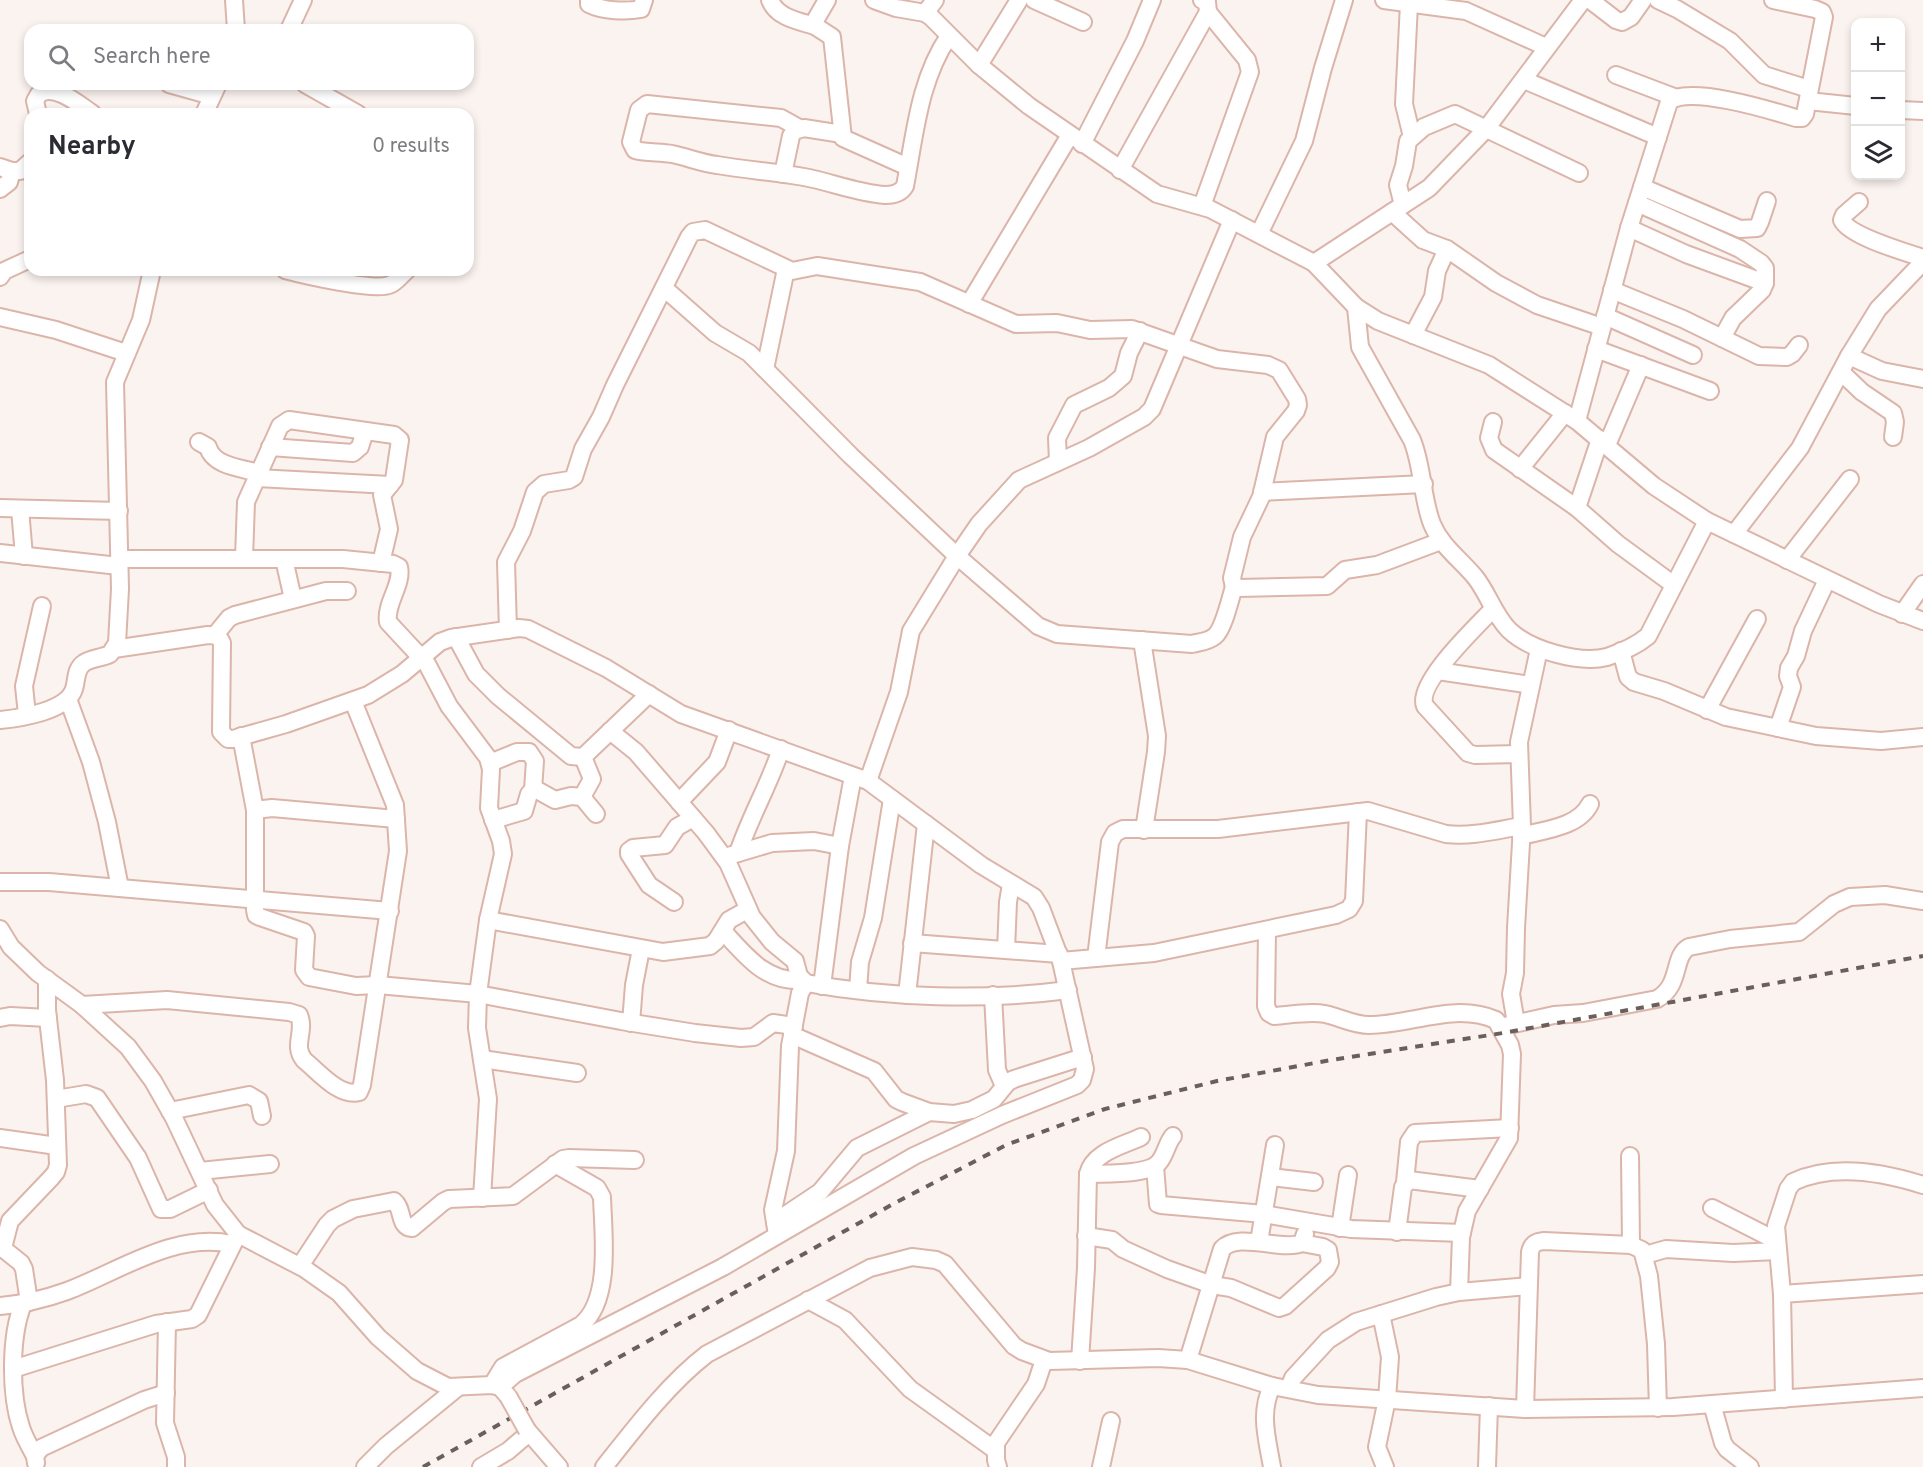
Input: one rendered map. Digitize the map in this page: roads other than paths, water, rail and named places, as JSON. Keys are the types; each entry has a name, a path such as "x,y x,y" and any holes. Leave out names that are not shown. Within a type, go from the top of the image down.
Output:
{"street":[{"path":"234,0 236,24"},
{"path":"292,24 303,0"},
{"path":"589,0 589,4 597,8 632,10 641,9 644,0"},
{"path":"770,0 784,16 815,27 832,38 843,138 908,167"},
{"path":"815,27 816,19 827,0"},
{"path":"874,0 896,8 930,7 931,17 979,65 1029,106 1120,170 1165,198 1202,206 1314,263 1356,307 1378,321 1489,364 1571,417 1604,442 1654,486 1707,521 1827,580 1902,614 1923,621"},
{"path":"979,65 1019,0"},
{"path":"1034,0 1083,22"},
{"path":"969,304 1076,139 1135,41 1152,0"},
{"path":"1259,234 1304,141 1344,0"},
{"path":"1384,0 1466,11 1546,47"},
{"path":"1314,263 1429,188 1486,129 1583,0"},
{"path":"1590,0 1622,22 1631,17 1643,0"},
{"path":"1658,0 1686,6 1730,41 1764,75 1809,95 1851,105"},
{"path":"1616,75 1674,97 1690,95 1743,103 1802,118 1805,114 1824,16 1822,12 1815,9 1773,0"},
{"path":"1410,2 1404,104 1412,137"},
{"path":"1120,170 1205,6 1247,60 1250,72 1202,206"},
{"path":"842,134 799,128 781,118 647,104 639,110 631,138 632,147 635,150 689,157 715,165 806,177 862,192 893,195 903,190 922,92 935,60 949,36"},
{"path":"1524,80 1658,137"},
{"path":"37,108 35,101 39,94 50,90 83,108"},
{"path":"207,108 215,90"},
{"path":"316,90 347,108"},
{"path":"1520,469 1571,417 1596,349 1639,195 1669,102 1674,97"},
{"path":"1905,110 1923,111"},
{"path":"1579,173 1455,114 1424,127 1412,137 1406,146 1404,166 1398,184 1397,209 1423,240 1447,249 1488,278 1537,305 1603,322 1693,355"},
{"path":"783,174 791,136 799,128"},
{"path":"0,189 9,182 6,169 20,171 24,167"},
{"path":"1639,195 1740,229 1756,228 1767,201"},
{"path":"1639,195 1678,222 1740,249 1765,268 1762,290 1733,318 1722,338"},
{"path":"1734,534 1800,448 1849,356 1884,302 1923,260 1848,228 1842,220 1844,215 1859,202"},
{"path":"776,1228 774,1202 786,1150 793,1031 800,993 810,983 840,846 861,779 899,692 911,631 957,556 989,511 1019,480 1089,448 1144,417 1156,400 1232,220"},
{"path":"1678,222 1678,238 1686,254"},
{"path":"1629,228 1686,254 1764,284"},
{"path":"508,630 506,562 522,531 535,492 544,484 574,477 583,449 689,237 693,232 699,230 714,234 786,269 797,270 817,266 920,282 1016,324 1057,323 1090,330 1124,328 1140,331 1218,359 1274,367 1284,377 1298,405 1296,411 1275,437 1262,492 1244,530 1232,578 1234,586 1222,625 1216,636 1207,641 1191,644 1057,634 1038,626 957,556 847,452 749,353 715,333 664,288"},
{"path":"1413,335 1433,297 1437,271 1447,249"},
{"path":"0,277 4,271 24,262"},
{"path":"765,369 786,269"},
{"path":"0,720 62,705 74,692 80,667 84,663 110,654 114,649 117,636 119,511 114,389 117,375 141,320 151,276"},
{"path":"309,276 375,278 390,285 400,276"},
{"path":"1612,290 1683,319 1759,356 1787,357 1799,345"},
{"path":"1356,307 1360,347 1412,440 1418,455 1431,522 1441,541 1474,576 1510,631 1539,650 1556,655 1594,658 1606,657 1636,646 1648,636 1707,521"},
{"path":"0,317 56,330 126,353"},
{"path":"1058,462 1057,438 1074,405 1116,384 1123,376 1129,353 1140,331"},
{"path":"1596,349 1710,391"},
{"path":"1849,356 1882,371 1923,379"},
{"path":"1577,508 1604,442 1641,365"},
{"path":"1841,372 1862,392 1893,413 1895,422 1893,437"},
{"path":"244,558 246,502 280,426 289,420 394,435 400,440 394,480 382,495 389,529 381,563"},
{"path":"1493,423 1489,438 1494,450 1577,508 1618,544 1674,585"},
{"path":"270,447 353,453 360,447 365,430"},
{"path":"198,442 208,447 210,454 216,460 258,476 390,485"},
{"path":"1787,560 1850,479"},
{"path":"1262,492 1424,484"},
{"path":"0,508 119,511"},
{"path":"20,509 24,556"},
{"path":"1234,586 1245,589 1327,586 1345,570 1377,565 1441,541"},
{"path":"0,552 24,556 119,562 244,558 343,559 393,564 399,567 400,571 388,611 388,622 430,669 449,706 490,763 492,776 489,808 504,854 488,920 478,994 477,1028 488,1100 482,1198"},
{"path":"284,559 293,599"},
{"path":"1778,728 1792,687 1788,672 1796,656 1803,631 1827,580"},
{"path":"1902,614 1923,584"},
{"path":"215,635 229,618 235,615 326,591 347,591"},
{"path":"27,715 24,686 42,606"},
{"path":"1494,609 1455,648 1425,689 1423,700 1463,749 1474,755 1519,754"},
{"path":"1707,710 1757,619"},
{"path":"114,649 215,635 220,638 222,643 221,732 228,739 286,724 369,695 402,674 440,642 456,637 519,628 534,632 606,668 681,714 861,779 892,799 981,865 1038,901 1060,958 1083,1057 1085,1075 1077,1085 1002,1115 914,1156 776,1228"},
{"path":"456,637 476,674 498,696 566,753 579,758 583,757 649,694"},
{"path":"1142,640 1156,736 1156,752 1144,830"},
{"path":"1459,1292 1462,1233 1467,1211 1507,1145 1510,1128 1512,1049 1508,1025 1515,973 1522,831 1520,734 1539,650"},
{"path":"1621,651 1630,680 1664,691 1726,717 1816,736 1881,741 1923,737"},
{"path":"1438,671 1531,685"},
{"path":"68,699 91,762 107,822 120,888"},
{"path":"82,1005 166,1000 289,1012 299,1015 303,1024 298,1046 299,1054 341,1091 351,1094 359,1092 362,1085 397,859 395,806 353,701"},
{"path":"679,802 717,762 729,730"},
{"path":"610,731 636,752 693,818 731,855 747,910 764,933 795,961 810,983"},
{"path":"242,736 255,810 256,915 304,932 306,936 304,970 309,977 356,986 378,985 478,994 631,1023 741,1038 754,1037 773,1023 874,1071 896,1098 929,1112 963,1113 994,1099 1004,1086 1014,1079 1083,1057"},
{"path":"731,855 771,778 781,749"},
{"path":"490,763 518,752 529,752 535,761 533,790 529,794 524,811 493,820"},
{"path":"582,797 592,778 583,757"},
{"path":"533,790 555,800 571,796 582,797 596,814"},
{"path":"858,990 860,962 873,918 892,799"},
{"path":"1096,958 1110,842 1115,833 1123,830 1218,830 1358,812 1378,813 1446,834 1468,836 1522,831 1573,821 1583,814 1590,804"},
{"path":"255,810 272,808 396,819"},
{"path":"912,943 1006,950 1060,958 1096,958 1154,953 1336,915 1349,909 1354,901 1358,812"},
{"path":"674,902 649,885 629,851 633,848 665,845 677,826 693,818"},
{"path":"907,995 926,824"},
{"path":"731,855 763,844 783,842 814,841 840,846"},
{"path":"0,882 49,882 390,911"},
{"path":"1006,950 1011,884"},
{"path":"1267,930 1267,1010 1274,1016 1323,1013 1356,1024 1367,1025 1390,1024 1457,1012 1491,1017 1508,1025 1554,1015 1582,1013 1657,999 1667,993 1684,949 1730,939 1799,932 1834,904 1850,897 1885,895 1923,901"},
{"path":"488,920 663,952 705,948 713,945 729,920 747,910"},
{"path":"723,931 756,966 787,981 907,995 1027,995 1068,990"},
{"path":"1,934 11,947 47,979 82,1005 128,1047 153,1081 170,1111 235,1239"},
{"path":"631,1023 634,985 641,948"},
{"path":"36,1462 19,1422 13,1370 19,1313 26,1303 24,1269 21,1263 0,1247 6,1239 10,1221 56,1172 56,1100 48,1018 47,979"},
{"path":"993,995 997,1070 1004,1086"},
{"path":"0,1018 4,1016 48,1018"},
{"path":"482,1059 577,1073"},
{"path":"56,1100 87,1094 98,1098 138,1158 161,1209 170,1209 209,1190"},
{"path":"170,1111 249,1095 259,1101 262,1116"},
{"path":"0,1306 26,1303 68,1290 173,1246 235,1239 300,1266 348,1301 378,1337 410,1367 448,1387 500,1389 515,1374 705,1277 776,1228 820,1192 857,1148 929,1112"},
{"path":"1397,1232 1409,1142 1415,1133 1510,1128"},
{"path":"1088,1174 1138,1171 1155,1166 1173,1136"},
{"path":"1080,1361 1090,1166 1105,1154 1141,1137"},
{"path":"0,1138 57,1146"},
{"path":"1259,1242 1275,1145"},
{"path":"1630,1156 1631,1245"},
{"path":"300,1266 327,1225 347,1210 394,1201 398,1204 403,1224 407,1228 412,1228 442,1202 449,1199 513,1196 555,1164 569,1158 635,1160"},
{"path":"200,1171 270,1164"},
{"path":"555,1164 597,1188 602,1197 603,1268 596,1304 589,1319 581,1325 503,1367 500,1389 528,1431 559,1467"},
{"path":"1155,1166 1156,1197 1161,1206 1264,1214 1340,1228 1462,1233"},
{"path":"1785,1399 1777,1219 1788,1189 1798,1179 1842,1170 1896,1177 1923,1185"},
{"path":"1340,1228 1348,1175"},
{"path":"1270,1177 1314,1182"},
{"path":"1405,1182 1415,1180 1480,1189"},
{"path":"1712,1208 1778,1246"},
{"path":"1302,1243 1307,1222"},
{"path":"1086,1236 1112,1240 1123,1249 1167,1269 1212,1285 1231,1288 1272,1307 1285,1306 1327,1268 1330,1262 1328,1250 1302,1243 1295,1246 1259,1242 1231,1243 1225,1246 1222,1250 1212,1285 1188,1360"},
{"path":"13,1370 110,1338 167,1322 192,1319 198,1315 235,1239"},
{"path":"1525,1409 1530,1252 1536,1242 1631,1245 1637,1246 1645,1255 1656,1344 1658,1407"},
{"path":"1645,1255 1666,1249 1733,1253 1778,1246"},
{"path":"604,1467 636,1426 707,1354 876,1266 912,1257 936,1260 945,1264 1014,1346 1044,1360 1158,1358 1188,1360 1272,1386 1318,1395 1525,1409 1658,1407 1923,1388"},
{"path":"1782,1294 1923,1284"},
{"path":"1289,1388 1293,1378 1328,1340 1356,1322 1459,1292 1528,1286"},
{"path":"808,1300 845,1320 910,1389 996,1459"},
{"path":"1381,1314 1390,1357 1388,1399 1377,1447 1385,1467"},
{"path":"167,1322 166,1430 175,1452 176,1467"},
{"path":"996,1459 996,1443 1036,1384 1044,1360"},
{"path":"1272,1386 1265,1400 1265,1430 1272,1467"},
{"path":"364,1467 457,1388"},
{"path":"36,1462 41,1448 144,1400 166,1393"},
{"path":"1712,1404 1723,1443 1727,1449 1750,1467"},
{"path":"1486,1467 1489,1406"},
{"path":"1101,1467 1112,1421"},
{"path":"481,1467 508,1450 528,1431"},
{"path":"500,1467 508,1450"}],"railway":[{"path":"423,1467 893,1204 1006,1145 1105,1109 1217,1081 1331,1060 1503,1033 1923,956"}]}
